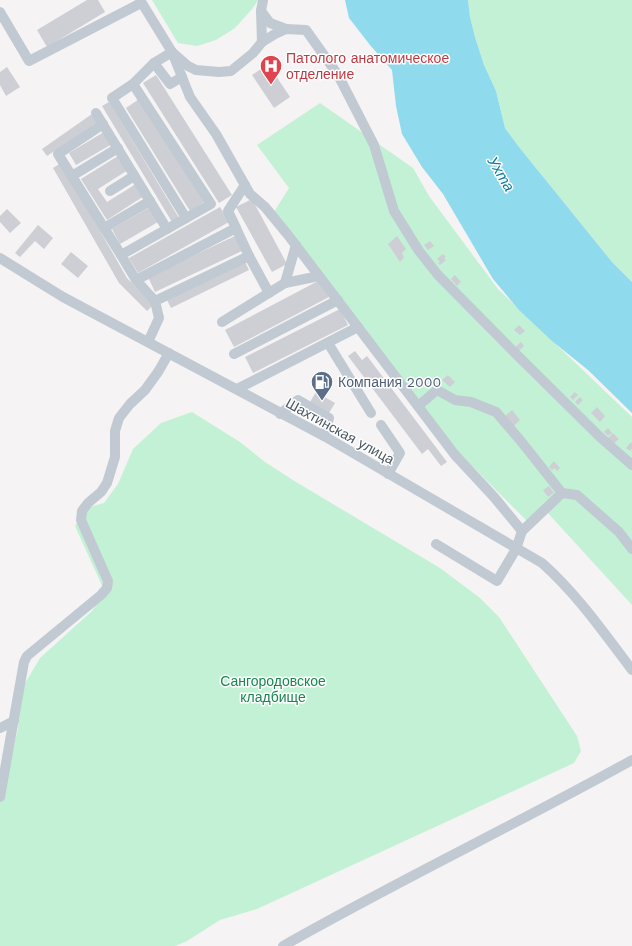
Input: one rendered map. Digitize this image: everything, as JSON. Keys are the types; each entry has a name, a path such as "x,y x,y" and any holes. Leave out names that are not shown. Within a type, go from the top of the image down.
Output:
{"street":[{"path":"262,42 261,11 263,0"},
{"path":"0,12 29,61 140,1 172,52 190,97 216,134 250,194 265,207 296,245 455,455 522,530"},
{"path":"261,11 270,23 286,29 306,30 338,75 374,145 394,211 418,251 438,275 510,348 632,465"},
{"path":"172,52 188,66 196,70 219,72 231,71 262,42 286,29"},
{"path":"172,52 154,63 134,84 112,98 186,218"},
{"path":"154,63 170,84 182,77"},
{"path":"121,256 211,204 134,84"},
{"path":"96,113 167,229"},
{"path":"103,124 58,154 136,280 155,301 159,318 148,342"},
{"path":"72,176 118,148"},
{"path":"110,191 134,176"},
{"path":"245,185 228,211 269,293"},
{"path":"104,228 150,201"},
{"path":"136,280 236,228"},
{"path":"285,283 296,245"},
{"path":"155,301 250,256"},
{"name":"Шахтинская улица","path":"0,258 63,297 237,389 280,414 324,436 542,564 558,578 581,603 632,670"},
{"path":"222,322 285,283 320,276"},
{"path":"234,354 338,300"},
{"path":"237,389 358,327"},
{"path":"328,342 371,413"},
{"path":"0,797 24,662 27,656 101,595 107,588 108,581 82,520 82,511 88,503 102,492 107,483 115,457 115,431 119,418 149,384 169,353"},
{"path":"418,406 437,390 455,400 471,402 496,412 562,493 577,495 619,532 632,549"},
{"path":"280,414 298,400 329,418 324,436"},
{"path":"381,425 400,452 388,474"},
{"path":"436,544 497,581 516,549 522,530 562,493"},
{"path":"0,728 14,721"},
{"path":"282,946 331,918 632,760"}],"green space":[{"path":"152,0 258,0 253,8 235,28 216,40 197,46 178,43"},
{"path":"468,0 632,0 632,282 612,262 505,128 496,91 484,65 475,37"},
{"path":"320,103 413,168 429,196 498,289 632,417 632,605 546,511 531,525 460,454 274,212 289,188 257,145"},
{"name":"Сангородовское кладбище","path":"192,412 240,442 265,462 296,482 440,568 480,598 499,617 577,736 581,751 574,763 257,909 220,920 187,941 175,946 0,946 0,800 18,729 20,692 40,658 92,611 105,592 75,526 86,508 104,503 118,484 133,449 161,423"}],"water":[{"name":"Ухта","path":"345,0 468,0 475,37 484,65 496,91 505,128 612,262 632,282 632,413 588,370 552,341 519,310 493,279 443,194 422,167 402,134 396,106 392,70 349,18"}],"building":[{"path":"87,0 98,0 105,12 47,47 37,30"},
{"name":"Патолого анатомическое отделение","path":"268,64 290,97 274,108 252,75"},
{"path":"7,67 20,87 6,96 0,85 0,72"},
{"path":"156,75 232,195 219,203 143,83"},
{"path":"139,99 204,202 190,211 126,108"},
{"path":"109,102 179,218 172,222 102,106"},
{"path":"92,114 97,122 47,156 42,149"},
{"path":"104,132 112,144 76,165 69,153"},
{"path":"118,156 128,170 98,189 107,202 136,184 144,196 107,220 81,179"},
{"path":"61,163 127,278 153,305 147,311 119,283 53,168"},
{"path":"252,199 287,264 272,272 236,207"},
{"path":"150,207 158,222 120,244 112,229"},
{"path":"220,207 229,222 138,273 129,258"},
{"path":"7,209 21,223 10,233 0,222 0,216"},
{"path":"38,225 53,238 44,249 35,241 20,257 15,253"},
{"path":"237,235 244,250 155,292 148,277"},
{"path":"397,236 406,249 402,253 404,258 400,262 388,244"},
{"path":"430,241 434,246 428,250 424,245"},
{"path":"71,252 88,266 78,278 61,264"},
{"path":"443,254 446,257 444,258 446,260 440,265 438,263 440,262 437,259"},
{"path":"245,262 249,270 171,308 167,300"},
{"path":"455,275 461,282 457,286 451,279"},
{"path":"320,280 329,297 234,347 225,330"},
{"path":"340,309 348,325 253,373 245,357"},
{"path":"519,325 525,331 520,335 514,330"},
{"path":"521,342 524,346 517,353 513,349"},
{"path":"355,351 362,360 367,356 447,462 441,466 428,449 422,454 348,356"},
{"path":"448,375 455,382 450,387 442,380"},
{"path":"316,392 335,403 329,413 310,402"},
{"path":"575,392 578,395 573,400 570,397"},
{"path":"580,397 583,400 578,405 575,402"},
{"path":"597,407 605,416 600,422 591,413"},
{"path":"512,410 520,420 513,427 504,417"},
{"path":"608,428 612,433 608,436 604,432"},
{"path":"613,433 619,439 613,444 607,439"},
{"path":"631,442 632,449 630,451 626,448"},
{"path":"554,461 560,468 557,471 555,468 552,470 549,467"},
{"path":"549,486 554,493 548,497 543,490"}],"place":[{"name":"Патолого анатомическое отделение","path":"271,86"},
{"name":"Компания 2000","path":"322,402"}]}
